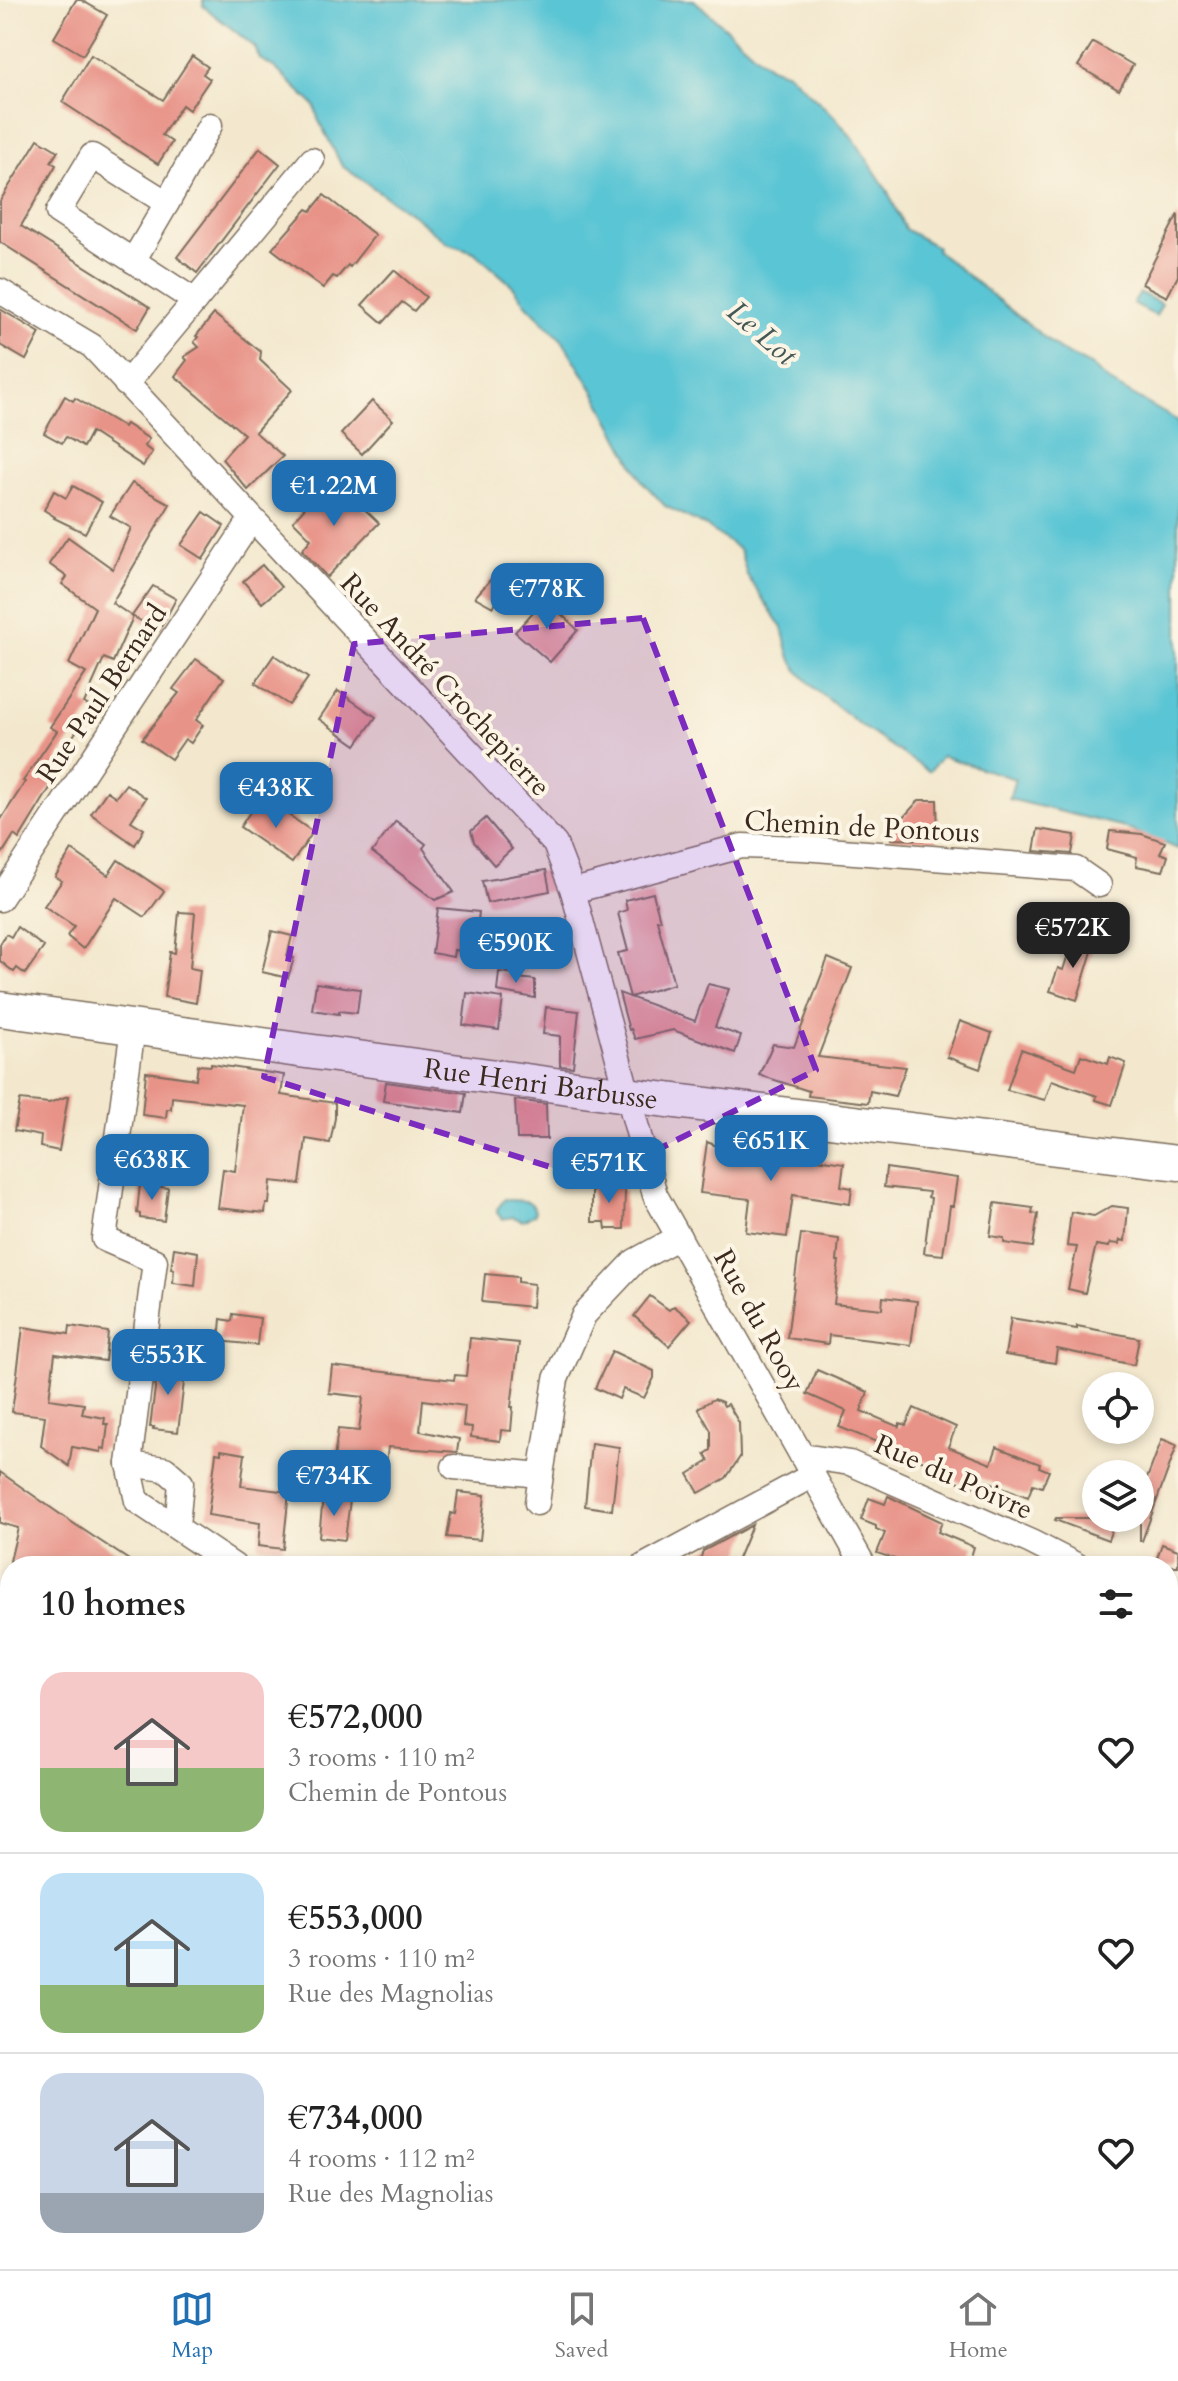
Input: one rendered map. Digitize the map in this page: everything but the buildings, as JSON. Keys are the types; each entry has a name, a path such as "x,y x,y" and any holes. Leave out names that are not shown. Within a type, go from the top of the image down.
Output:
{"main road":[{"name":"Rue Henri Barbusse","path":"0,1009 627,1095 1178,1163"}],"street":[{"path":"133,261 210,125"},
{"path":"167,203 92,156 58,212 195,301"},
{"path":"126,384 312,160"},
{"name":"Rue André Crochepierre","path":"0,291 92,346 555,844 573,891 627,1095"},
{"name":"Rue Paul Bernard","path":"0,899 251,520"},
{"name":"Chemin de Pontous","path":"573,891 742,846 1076,869 1099,885"},
{"path":"133,1028 104,1239 155,1261 129,1464 137,1501 220,1556"},
{"name":"Rue du Rooy","path":"627,1095 655,1195 857,1556"},
{"path":"537,1503 556,1379 584,1315 635,1261 679,1237"},
{"name":"Rue du Poivre","path":"808,1466 850,1463 1058,1556"},
{"path":"129,1464 165,1469 181,1483 177,1526"},
{"path":"660,1556 808,1466"},
{"path":"454,1467 541,1475"}],"highlighted area":[{"path":"643,618 816,1070 595,1181 264,1077 354,644"}],"water":[{"name":"Le Lot","path":"203,0 694,0 770,67 788,73 836,118 855,141 887,190 905,229 937,247 936,250 1060,350 1092,366 1108,381 1178,421 1178,849 1120,826 1009,799 1015,779 942,756 928,771 863,727 815,689 798,671 789,655 782,628 747,575 740,550 706,526 665,506 642,481 595,393 562,340 513,286 474,252 447,243 417,218 342,166 318,119 315,106 275,68 260,59 255,47 203,6"},
{"path":"1140,293 1162,304 1156,316 1133,304"},
{"path":"505,1199 532,1204 535,1214 523,1221 513,1217 502,1219 497,1209"}]}
